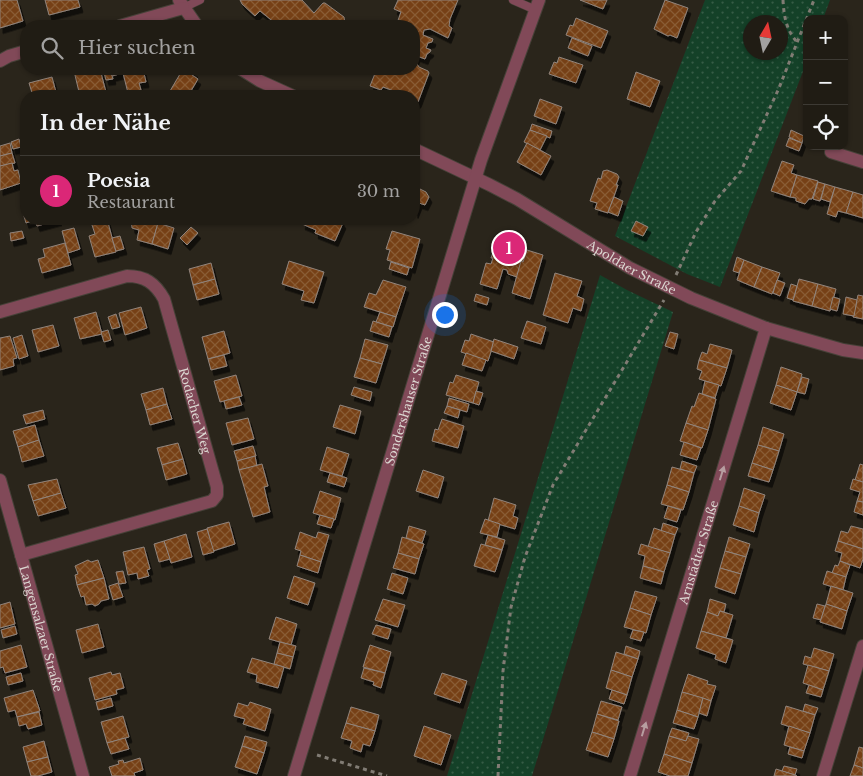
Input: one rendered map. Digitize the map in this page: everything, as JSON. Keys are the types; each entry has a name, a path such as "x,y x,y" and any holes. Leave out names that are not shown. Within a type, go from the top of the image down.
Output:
{"street":[{"path":"137,20 181,4 193,20"},
{"name":"Sondershauser Straße","path":"294,776 476,178 538,5"},
{"path":"0,61 20,53"},
{"path":"250,75 280,90"},
{"name":"Apoldaer Straße","path":"420,152 517,199 630,268 693,299 766,328 836,348 863,353"},
{"path":"831,152 863,162"},
{"name":"Rodacher Weg","path":"0,312 127,276 138,276 158,288 164,299 217,487 217,495 212,500 21,555"},
{"name":"Arnstädter Straße","path":"630,776 766,328"},
{"name":"Langensalzaer Straße","path":"0,480 83,776"},
{"path":"823,776 863,646"}],"lane":[{"path":"181,4 200,0"},
{"path":"513,0 538,5"}],"path":[{"path":"783,0 784,13 790,34 797,42"},
{"path":"678,269 696,232 715,201 741,171 779,88 814,0"},
{"path":"498,776 503,671 511,607 525,557 553,485 660,306"},
{"path":"317,754 387,776"}],"green space":[{"path":"705,0 830,0 824,15 803,15 803,71 720,287 687,274 615,236"},
{"path":"600,275 673,312 532,776 447,776"}],"building":[{"path":"0,0 17,0 23,20 0,28"},
{"path":"45,0 78,0 80,7 49,15"},
{"path":"240,0 302,0 314,13 325,3 344,17 344,20 271,20 260,11 255,16"},
{"path":"398,0 458,0 450,19 449,26 452,28 448,38 430,29 424,30 423,35 433,39 426,48 431,50 425,59 420,57 420,20 398,20 401,12 394,9"},
{"path":"580,0 607,0 603,9"},
{"path":"665,0 688,8 677,38 654,29"},
{"path":"576,18 608,31 601,48 566,35 570,25 573,26"},
{"path":"572,38 592,46 588,56 568,48"},
{"path":"559,57 583,65 576,83 549,74 554,62 557,63"},
{"path":"420,67 429,73 420,97 420,90 391,90 383,87 381,90 370,86 374,75 420,75"},
{"path":"636,72 660,81 650,107 627,99"},
{"path":"75,75 102,75 105,90 79,90"},
{"path":"105,75 112,75 113,79 106,80"},
{"path":"124,75 144,75 146,82 139,83 141,90 127,90"},
{"path":"179,75 192,75 198,79 192,90 171,90"},
{"path":"52,77 55,90 31,90 29,83"},
{"path":"540,99 562,107 556,124 534,116"},
{"path":"532,124 552,131 550,138 530,130"},
{"path":"530,130 547,136 540,150 524,142"},
{"path":"791,130 803,136 802,143 789,137"},
{"path":"789,138 802,143 799,151 786,146"},
{"path":"19,139 20,147 13,149 11,142"},
{"path":"10,143 12,153 0,156 0,146"},
{"path":"527,143 551,156 541,175 517,162"},
{"path":"12,153 15,163 0,166 0,156"},
{"path":"782,161 794,165 791,173 797,175 790,197 771,191"},
{"path":"12,163 14,171 18,170 20,183 0,190 0,166"},
{"path":"607,170 617,174 619,177 608,213 595,209 597,203 590,201 598,178 601,179 603,171"},
{"path":"797,175 818,181 812,199 809,199 805,204 796,201 796,198 790,197"},
{"path":"818,182 825,184 820,201 813,199"},
{"path":"825,184 835,187 830,202 821,199"},
{"path":"835,187 853,192 846,213 838,211 836,217 827,214"},
{"path":"420,189 426,192 429,197 425,205 420,203"},
{"path":"853,192 863,195 863,218 846,213"},
{"path":"614,197 623,201 618,216 608,212"},
{"path":"636,221 648,227 643,236 631,231"},
{"path":"92,225 109,225 116,252 95,257 89,236 95,234"},
{"path":"132,225 157,225 152,244 137,240 139,230 132,228"},
{"path":"157,225 174,228 168,249 152,244"},
{"path":"304,225 342,225 335,241 315,233 316,230"},
{"path":"191,227 198,233 187,245 180,238"},
{"path":"74,228 80,249 68,253 62,231"},
{"path":"22,231 24,238 11,241 10,233"},
{"path":"392,231 420,239 412,268 387,260 390,250 386,249"},
{"path":"120,236 124,249 116,251 112,238"},
{"path":"499,239 506,240 505,243 519,247 523,245 527,250 517,277 508,274 507,270 503,269 497,289 480,284 486,263 491,264 493,258 491,258"},
{"path":"65,243 71,265 42,273 38,259 45,257 43,249"},
{"path":"527,250 543,255 530,299 512,293 521,261 523,262"},
{"path":"737,257 744,260 739,273 733,271"},
{"path":"744,260 762,267 754,287 737,280"},
{"path":"289,261 324,272 314,303 301,300 304,291 282,284"},
{"path":"391,262 409,268 407,275 389,269"},
{"path":"211,263 215,279 193,285 189,269"},
{"path":"762,267 780,273 772,294 754,287"},
{"path":"555,273 582,281 577,296 584,299 581,311 573,308 568,323 543,315"},
{"path":"215,279 219,294 197,300 193,285"},
{"path":"799,279 818,284 812,306 793,301"},
{"path":"383,280 406,287 396,317 364,307 369,293 376,295"},
{"path":"777,280 785,283 780,296 773,293"},
{"path":"791,284 797,286 793,300 787,298"},
{"path":"818,284 836,289 830,311 812,306"},
{"path":"476,294 489,298 487,305 474,301"},
{"path":"858,295 863,296 863,319 853,317"},
{"path":"833,297 840,299 837,311 830,309"},
{"path":"846,297 857,300 854,316 843,314"},
{"path":"141,307 147,328 125,335 119,313"},
{"path":"96,312 102,334 80,339 74,318"},
{"path":"380,312 396,317 393,327 376,322"},
{"path":"116,314 120,327 112,329 108,317"},
{"path":"373,321 392,327 389,337 370,331"},
{"path":"527,321 546,327 541,344 521,338"},
{"path":"53,325 59,346 38,352 32,330"},
{"path":"108,330 111,340 104,342 101,332"},
{"path":"224,331 230,353 208,359 202,337"},
{"path":"670,332 678,334 674,349 665,346"},
{"path":"471,334 494,342 488,361 461,352 465,340 469,341"},
{"path":"22,335 28,356 19,359 13,338"},
{"path":"10,336 17,358 13,359 14,366 0,370 0,338"},
{"path":"365,339 388,345 382,364 360,358"},
{"path":"494,339 518,347 514,359 491,351"},
{"path":"710,344 732,350 727,368 699,360 702,352 707,354"},
{"path":"466,353 486,360 482,371 462,365"},
{"path":"224,355 227,366 211,370 208,359"},
{"path":"360,358 382,364 376,383 354,377"},
{"path":"699,360 727,368 721,386 699,379 702,371 697,369"},
{"path":"781,367 802,374 797,392 776,385"},
{"path":"236,375 242,396 220,402 214,381"},
{"path":"456,375 479,382 473,403 446,395 450,382 453,383"},
{"path":"802,377 809,379 805,394 797,392"},
{"path":"705,381 719,385 715,398 702,394"},
{"path":"776,385 797,392 791,410 770,403"},
{"path":"354,387 372,392 370,401 351,395"},
{"path":"163,388 167,404 146,410 141,394"},
{"path":"476,391 483,393 479,405 473,403"},
{"path":"699,393 716,399 708,430 686,423"},
{"path":"239,397 242,405 226,409 224,401"},
{"path":"449,398 469,404 467,412 447,406"},
{"path":"167,404 172,419 150,425 146,410"},
{"path":"340,405 361,411 355,434 333,427"},
{"path":"447,406 460,410 458,418 444,413"},
{"path":"43,410 45,419 26,424 23,415"},
{"path":"248,418 254,439 232,445 226,423"},
{"path":"442,419 464,426 458,448 432,441 435,429 438,430"},
{"path":"686,423 708,430 702,448 680,441"},
{"path":"35,425 39,440 18,447 13,431"},
{"path":"763,427 784,434 779,451 758,445"},
{"path":"39,440 44,456 22,462 18,447"},
{"path":"684,442 701,448 697,460 680,455"},
{"path":"178,443 183,459 162,465 157,448"},
{"path":"758,445 779,451 773,470 752,463"},
{"path":"253,446 256,456 237,461 234,451"},
{"path":"327,447 349,454 342,476 320,470"},
{"path":"255,456 257,466 239,470 237,461"},
{"path":"183,459 187,474 166,480 162,465"},
{"path":"682,461 697,466 694,473 680,469"},
{"path":"752,463 773,470 769,482 748,476"},
{"path":"262,464 268,486 264,487 270,512 253,517 239,470"},
{"path":"860,464 863,465 863,482 855,480"},
{"path":"672,467 694,473 689,492 667,485"},
{"path":"423,470 444,477 438,498 416,491"},
{"path":"330,473 347,478 344,487 327,482"},
{"path":"57,479 61,493 33,501 28,485"},
{"path":"853,479 863,482 863,502 857,501 860,492 850,489"},
{"path":"667,485 689,492 683,510 661,504"},
{"path":"744,488 765,495 759,513 739,506"},
{"path":"320,491 341,498 335,520 313,513"},
{"path":"61,493 66,508 38,516 33,501"},
{"path":"494,498 516,505 513,516 518,518 515,529 488,521"},
{"path":"857,501 863,502 863,515 854,512"},
{"path":"668,506 681,510 677,522 664,518"},
{"path":"739,506 759,513 754,532 733,525"},
{"path":"320,515 334,519 331,528 317,524"},
{"path":"485,519 500,524 497,537 480,533"},
{"path":"229,522 235,544 213,551 207,528"},
{"path":"663,523 678,528 675,535 661,531"},
{"path":"409,526 426,531 422,543 406,538"},
{"path":"851,526 863,529 863,549 838,541 841,531 848,533"},
{"path":"654,528 675,535 670,553 648,547"},
{"path":"207,529 214,552 203,555 197,532"},
{"path":"300,532 316,538 318,532 329,535 321,562 300,555 301,551 295,549"},
{"path":"186,534 192,557 171,563 164,541"},
{"path":"488,535 505,540 502,550 485,545"},
{"path":"402,537 424,544 419,559 398,553"},
{"path":"729,537 750,544 746,557 725,551"},
{"path":"164,541 170,559 159,562 154,544"},
{"path":"838,541 863,549 863,559 860,568 840,561 842,553 835,551"},
{"path":"481,544 502,550 495,572 474,566"},
{"path":"641,544 670,553 664,572 643,566 645,556 638,554"},
{"path":"144,547 150,569 147,570 149,576 138,579 137,573 128,575 123,552"},
{"path":"725,551 746,557 741,574 720,568"},
{"path":"398,553 419,559 415,574 393,568"},
{"path":"300,555 321,562 318,573 297,566"},
{"path":"88,560 91,562 98,560 104,578 77,585 75,575 78,574 75,566"},
{"path":"840,561 850,565 846,577 832,573 835,565 838,566"},
{"path":"643,566 664,572 661,584 640,578"},
{"path":"720,568 741,574 735,594 715,587"},
{"path":"123,571 126,583 119,584 116,572"},
{"path":"827,571 846,577 843,590 823,584"},
{"path":"392,573 408,578 403,594 387,589"},
{"path":"294,576 315,583 308,605 287,598"},
{"path":"104,578 109,599 101,601 95,606 92,604 86,605 84,596 81,597 77,585"},
{"path":"118,583 123,597 113,600 109,586"},
{"path":"831,586 853,593 847,611 826,604"},
{"path":"635,591 657,597 651,615 630,608"},
{"path":"383,599 405,605 398,627 375,620"},
{"path":"710,599 726,604 724,612 720,611 718,616 707,612"},
{"path":"10,602 15,624 0,628 0,605"},
{"path":"817,604 825,606 821,620 813,618"},
{"path":"826,604 847,611 842,629 820,622"},
{"path":"630,608 651,615 646,633 624,627"},
{"path":"720,611 733,615 726,638 701,631 707,612 718,616"},
{"path":"276,617 297,624 291,645 269,639"},
{"path":"98,624 104,647 82,653 76,630"},
{"path":"376,625 391,629 388,639 372,634"},
{"path":"15,626 17,634 3,638 1,630"},
{"path":"633,630 644,632 641,641 630,638"},
{"path":"701,631 733,640 726,663 715,659 716,655 696,648"},
{"path":"280,642 296,646 293,657 277,653"},
{"path":"21,645 27,667 5,673 3,667 0,668 0,651"},
{"path":"370,645 391,652 385,673 363,667"},
{"path":"626,646 640,651 638,659 624,654"},
{"path":"814,648 834,654 829,671 803,664 805,656 811,658"},
{"path":"616,652 638,659 632,677 611,670"},
{"path":"277,653 293,657 290,669 274,664"},
{"path":"252,658 284,667 278,688 256,682 257,675 247,672"},
{"path":"808,665 829,671 823,690 803,683"},
{"path":"364,668 385,673 381,688 373,685 374,682 361,678"},
{"path":"611,670 632,677 627,695 606,688"},
{"path":"111,672 112,675 120,673 124,688 116,690 117,694 95,700 89,678"},
{"path":"21,673 23,681 8,685 6,677"},
{"path":"442,673 467,681 460,703 434,694"},
{"path":"688,674 708,681 707,684 716,686 711,701 682,692"},
{"path":"809,685 823,690 821,697 806,693"},
{"path":"33,690 40,711 17,717 15,710 8,712 4,698"},
{"path":"612,690 627,695 624,704 609,699"},
{"path":"682,692 703,698 698,717 677,710"},
{"path":"111,698 113,706 98,710 96,702"},
{"path":"703,698 711,701 707,716 699,713"},
{"path":"601,701 622,707 618,720 597,714"},
{"path":"250,702 271,709 265,731 243,724 245,719 234,716 238,703 248,706"},
{"path":"805,704 818,708 815,715 803,711"},
{"path":"786,706 815,715 810,733 781,724"},
{"path":"351,707 379,715 375,731 346,723"},
{"path":"677,710 698,717 694,729 673,723"},
{"path":"39,712 42,725 28,729 26,724 19,726 17,717"},
{"path":"597,714 619,721 614,739 592,732"},
{"path":"123,716 129,737 107,743 101,722"},
{"path":"346,723 375,731 370,746 363,744 361,752 350,748 352,741 341,738"},
{"path":"424,726 451,735 441,765 414,756"},
{"path":"789,726 810,733 804,751 784,745"},
{"path":"672,728 689,733 686,741 669,736"},
{"path":"592,732 614,739 608,757 586,750"},
{"path":"245,736 267,742 264,753 242,746"},
{"path":"669,736 686,741 688,736 699,739 692,763 664,754"},
{"path":"125,738 129,749 111,754 107,743"},
{"path":"44,741 48,757 27,762 23,747"},
{"path":"242,746 264,753 257,774 235,767"},
{"path":"790,747 804,751 802,758 788,754"},
{"path":"859,747 863,748 863,768 854,765"},
{"path":"664,754 692,763 688,776 670,776 658,772"},
{"path":"48,757 52,772 31,776 27,762"},
{"path":"140,758 143,770 134,773 135,776 112,776 109,767 119,764 118,761 123,760 124,763"},
{"path":"854,765 863,768 863,776 850,776"},
{"path":"784,766 797,769 795,775 782,771"},
{"path":"776,769 795,775 797,776 774,776"}],"place":[{"name":"Poesia","path":"509,248"}]}
